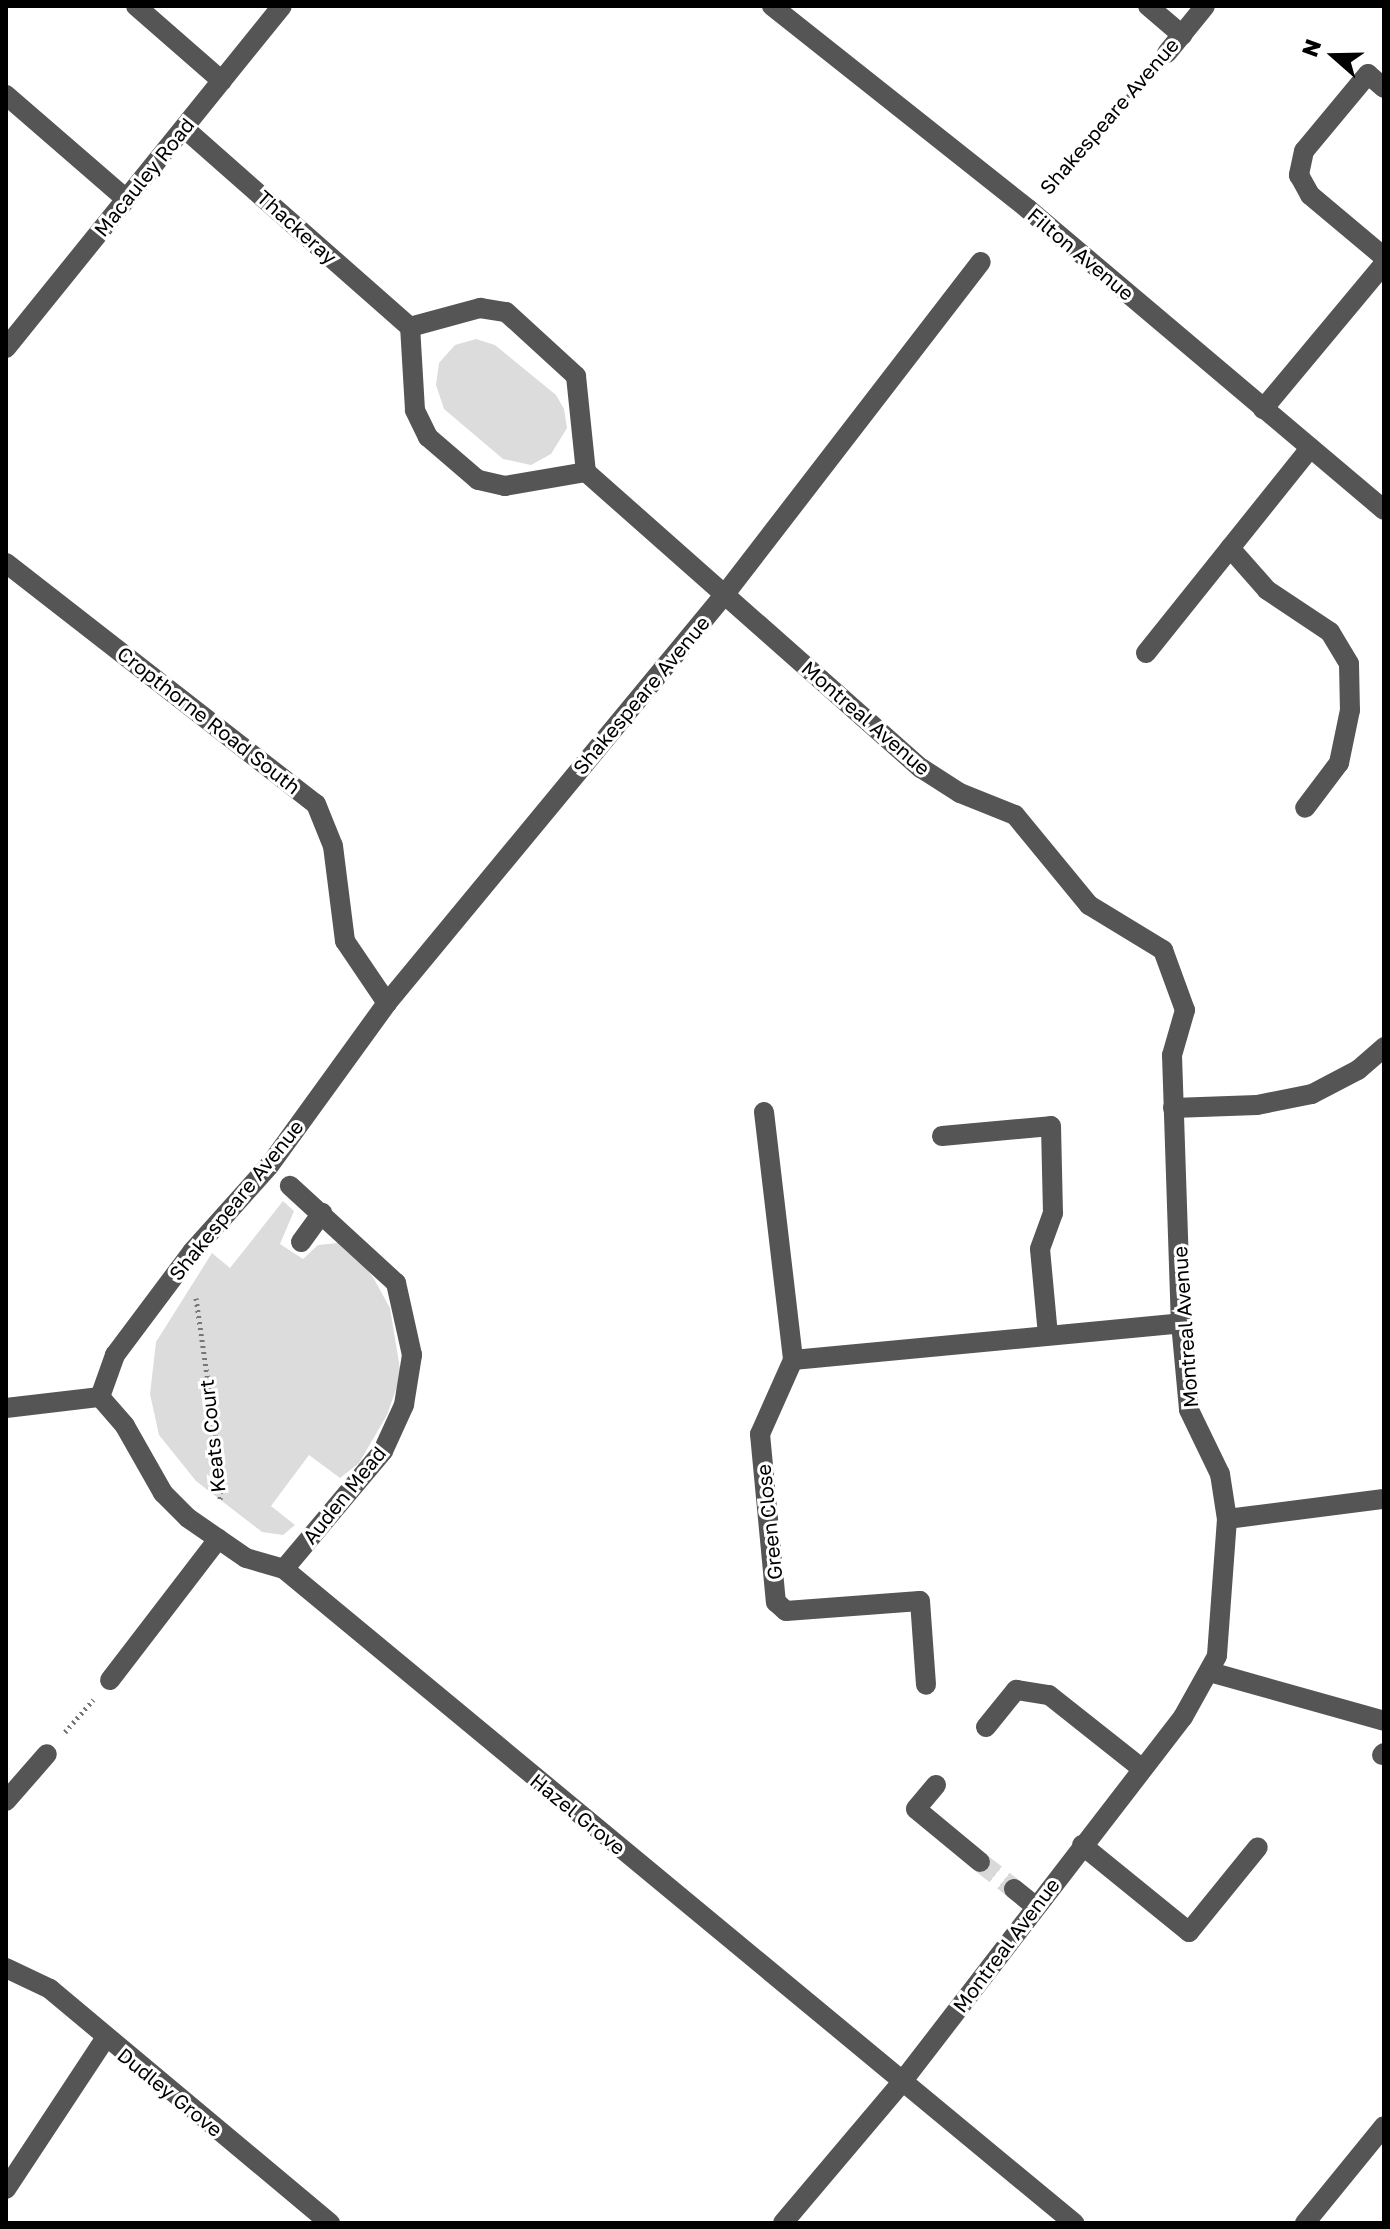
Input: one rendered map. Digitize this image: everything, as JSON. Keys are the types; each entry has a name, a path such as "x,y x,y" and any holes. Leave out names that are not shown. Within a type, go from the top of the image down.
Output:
{"street":[{"path":"136,6 222,81"},
{"name":"Macauley Road","path":"6,348 282,6"},
{"name":"Filton Avenue","path":"772,6 1028,209 1384,510"},
{"path":"1148,6 1182,35"},
{"name":"Shakespeare Avenue","path":"1167,53 1205,6"},
{"path":"1384,88 1368,74 1304,151 1299,175 1310,195 1384,257"},
{"path":"6,95 126,199"},
{"name":"Thackeray","path":"184,128 410,327"},
{"name":"Shakespeare Avenue","path":"100,1397 115,1355 192,1252 269,1166 387,1003 725,594 981,262"},
{"path":"1263,409 1384,264"},
{"path":"586,472 505,486 478,480 428,437 415,410 410,327 480,308 506,312 576,376 586,472 725,594"},
{"path":"1146,653 1310,448"},
{"path":"1230,548 1281,601 1330,632 1347,656 1351,697 1339,763 1305,808"},
{"name":"Cropthorne Road South","path":"6,563 316,804 333,846 345,941 387,1003"},
{"name":"Montreal Avenue","path":"725,594 921,768 960,793 1015,815 1072,888 1100,915 1163,950 1185,1010 1172,1055 1181,1323 1189,1410 1220,1474 1227,1519 1222,1635 1210,1672 1183,1717 903,2081 783,2223"},
{"path":"1173,1108 1257,1105 1312,1094 1358,1070 1384,1047"},
{"path":"764,1112 793,1360 1181,1323"},
{"path":"942,1136 1051,1126 1053,1213 1040,1249 1048,1335"},
{"name":"Auden Mead","path":"284,1569 383,1451 404,1405 412,1355 396,1283 290,1186"},
{"path":"301,1242 322,1213"},
{"name":"Green Close","path":"793,1360 760,1434 776,1602 786,1611 920,1601 926,1685"},
{"path":"6,1408 100,1397"},
{"name":"Hazel Grove","path":"100,1397 125,1426 163,1493 246,1558 284,1569 1074,2223"},
{"path":"1227,1519 1384,1499"},
{"path":"110,1680 218,1539"},
{"path":"1210,1672 1384,1721"},
{"path":"986,1727 1016,1690 1049,1695 1141,1768"},
{"path":"6,1801 47,1754"},
{"path":"936,1785 916,1809 980,1862"},
{"path":"1082,1845 1189,1932 1258,1847"},
{"path":"1014,1889 1036,1907"},
{"name":"Dudley Grove","path":"6,1968 50,1989 105,2039 330,2223"},
{"path":"6,2189 105,2039"},
{"path":"1305,2223 1384,2126"}],"path":[{"name":"Shakespeare Avenue","path":"1028,209 1167,53"},
{"name":"Keats Court","path":"192,1252 221,1473 218,1539"},
{"path":"47,1754 110,1680"}],"shaded area":[{"path":"476,339 495,345 556,395 564,409 567,428 551,454 531,465 503,459 444,409 436,385 439,363 455,345"},
{"path":"283,1201 294,1211 280,1244 303,1259 318,1245 338,1243 358,1256 374,1279 390,1308 401,1375 387,1415 359,1463 340,1478 309,1455 271,1506 295,1525 283,1535 262,1532 196,1481 159,1435 150,1394 156,1342 212,1253 230,1268"}],"tunnel":[{"path":"980,1862 1014,1889"}]}
